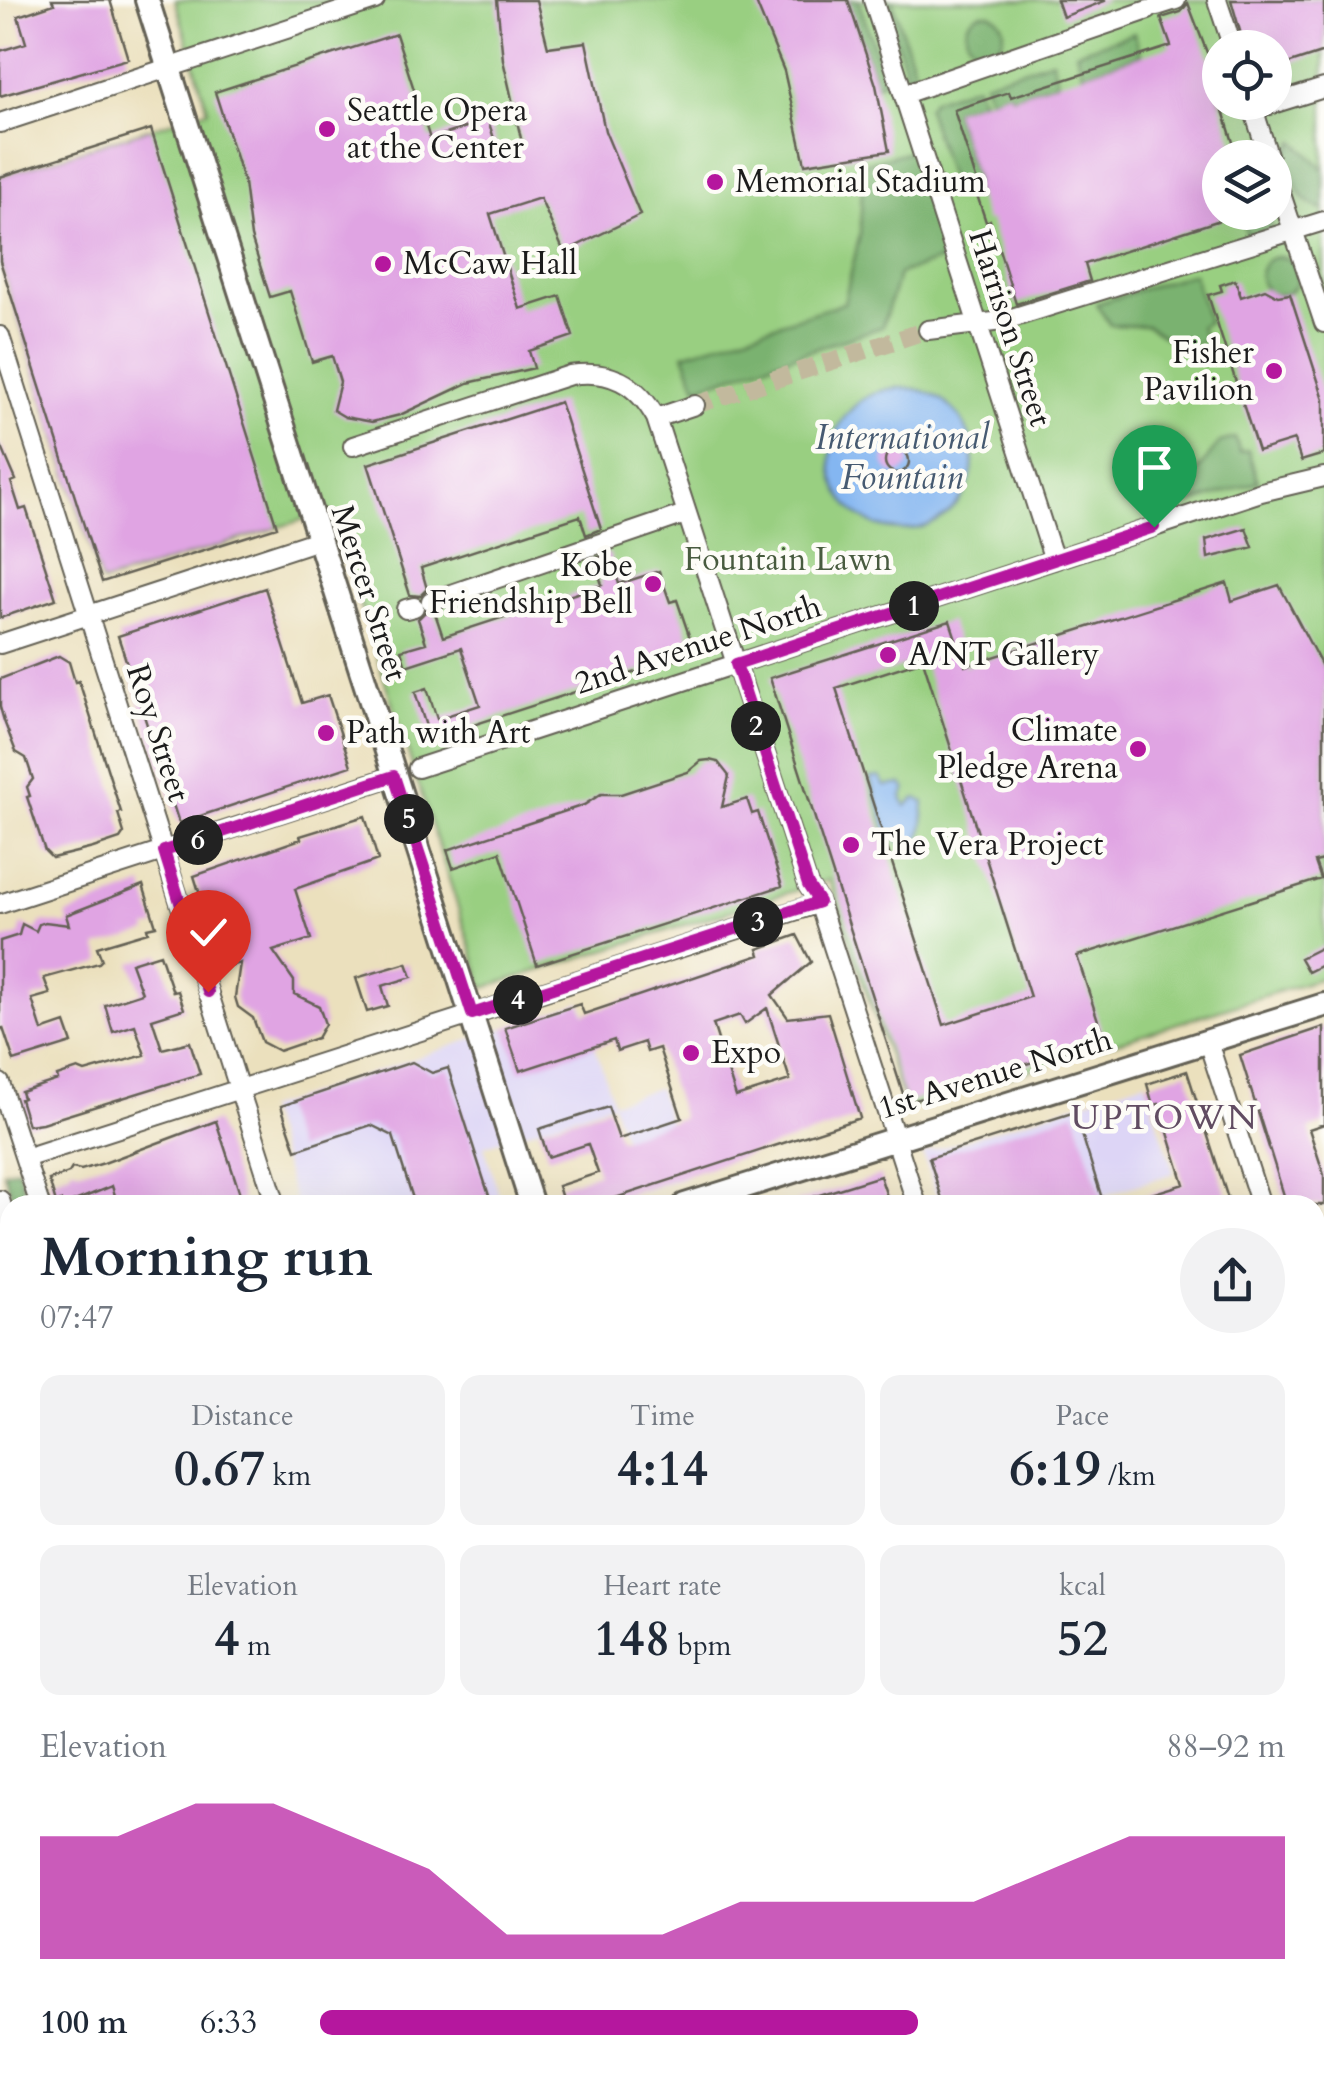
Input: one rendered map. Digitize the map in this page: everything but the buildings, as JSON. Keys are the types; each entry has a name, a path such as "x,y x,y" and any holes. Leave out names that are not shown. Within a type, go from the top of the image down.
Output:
{"main road":[{"name":"Mercer Street","path":"147,0 529,1195"},
{"name":"1st Avenue North","path":"717,1195 1324,1005"}],"street":[{"path":"0,123 375,0"},
{"name":"Harrison Street","path":"873,0 1054,560"},
{"path":"904,94 1176,0"},
{"path":"1217,0 1227,30"},
{"path":"1292,96 1324,88"},
{"path":"928,330 1002,322 1324,220"},
{"path":"1292,227 1324,323"},
{"name":"Roy Street","path":"0,336 7,380 89,615 273,1195"},
{"path":"353,446 588,372 605,374 636,390 656,418 914,1195"},
{"path":"656,418 695,405"},
{"name":"2nd Avenue North","path":"418,768 1262,492 1324,477"},
{"path":"417,606 685,514"},
{"path":"0,644 318,540"},
{"path":"0,904 394,776"},
{"path":"25,1158 819,902"},
{"path":"1208,1042 1258,1195"},
{"path":"0,1083 37,1195"}],"shaded area":[{"path":"581,1002 613,1102 658,1088 686,1176 642,1191 612,1103 484,1146 499,1195 293,1195 266,1109"},
{"path":"1145,1081 1174,1173 1106,1195 937,1195 923,1154"}],"green space":[{"name":"Fountain Lawn","path":"175,0 1324,0 1324,977 906,1109 829,880 484,988 330,511 102,583 0,261 0,177 208,110"},
{"path":"848,0 858,0 884,76 876,85"},
{"path":"884,0 892,0 916,75 912,77 906,71"},
{"path":"985,13 998,19 1004,32 998,45 985,51 972,45 966,32 972,19"},
{"path":"1134,33 1141,55 1083,74 1076,52"},
{"path":"1052,60 1058,82 1011,97 1009,92 989,99 984,82"},
{"path":"976,85 982,101 954,110 977,182 973,184 975,191 955,197 927,108 932,100"},
{"path":"1295,141 1324,169 1324,210 1308,202 1294,181"},
{"path":"914,153 947,258 899,274 882,327 697,387 684,354 844,303 860,234 863,164"},
{"path":"1245,230 1263,230 1248,238"},
{"path":"1279,257 1293,262 1298,276 1293,290 1279,295 1265,290 1260,276 1265,262"},
{"path":"1193,273 1208,322 1200,326 1205,341 1182,348 1147,326 1110,325 1096,304"},
{"path":"1235,438 1240,452 1248,450 1258,482 1158,514 1154,498 1193,477 1220,442"},
{"path":"18,1168 26,1195 11,1195 4,1172"}],"water":[{"name":"International Fountain","path":"902,388 929,393 952,409 968,432 973,459 968,486 952,509 929,525 902,530 875,525 852,509 836,486 831,459 836,432 852,409 875,393"},
{"path":"880,777 885,786 902,784 906,789 902,798 906,806 916,798 924,802 921,834 910,848 908,840 899,843 896,836 889,838 870,778"}],"tunnel":[{"path":"695,405 928,330"}],"place":[{"name":"Seattle Opera at the Center","path":"327,129"},
{"name":"Memorial Stadium","path":"715,182"},
{"name":"McCaw Hall","path":"383,264"},
{"name":"Fisher Pavilion","path":"1274,371"},
{"name":"Kobe Friendship Bell","path":"653,584"},
{"name":"A/NT Gallery","path":"888,655"},
{"name":"Path with Art","path":"326,733"},
{"name":"Climate Pledge Arena","path":"1138,749"},
{"name":"The Vera Project","path":"851,845"},
{"name":"Expo","path":"691,1053"}],"district":[{"name":"UPTOWN","path":"1165,1118"}],"route":[{"path":"208,992 164,851 394,776 472,1014 819,902 808,885 736,664 1154,527"}]}
